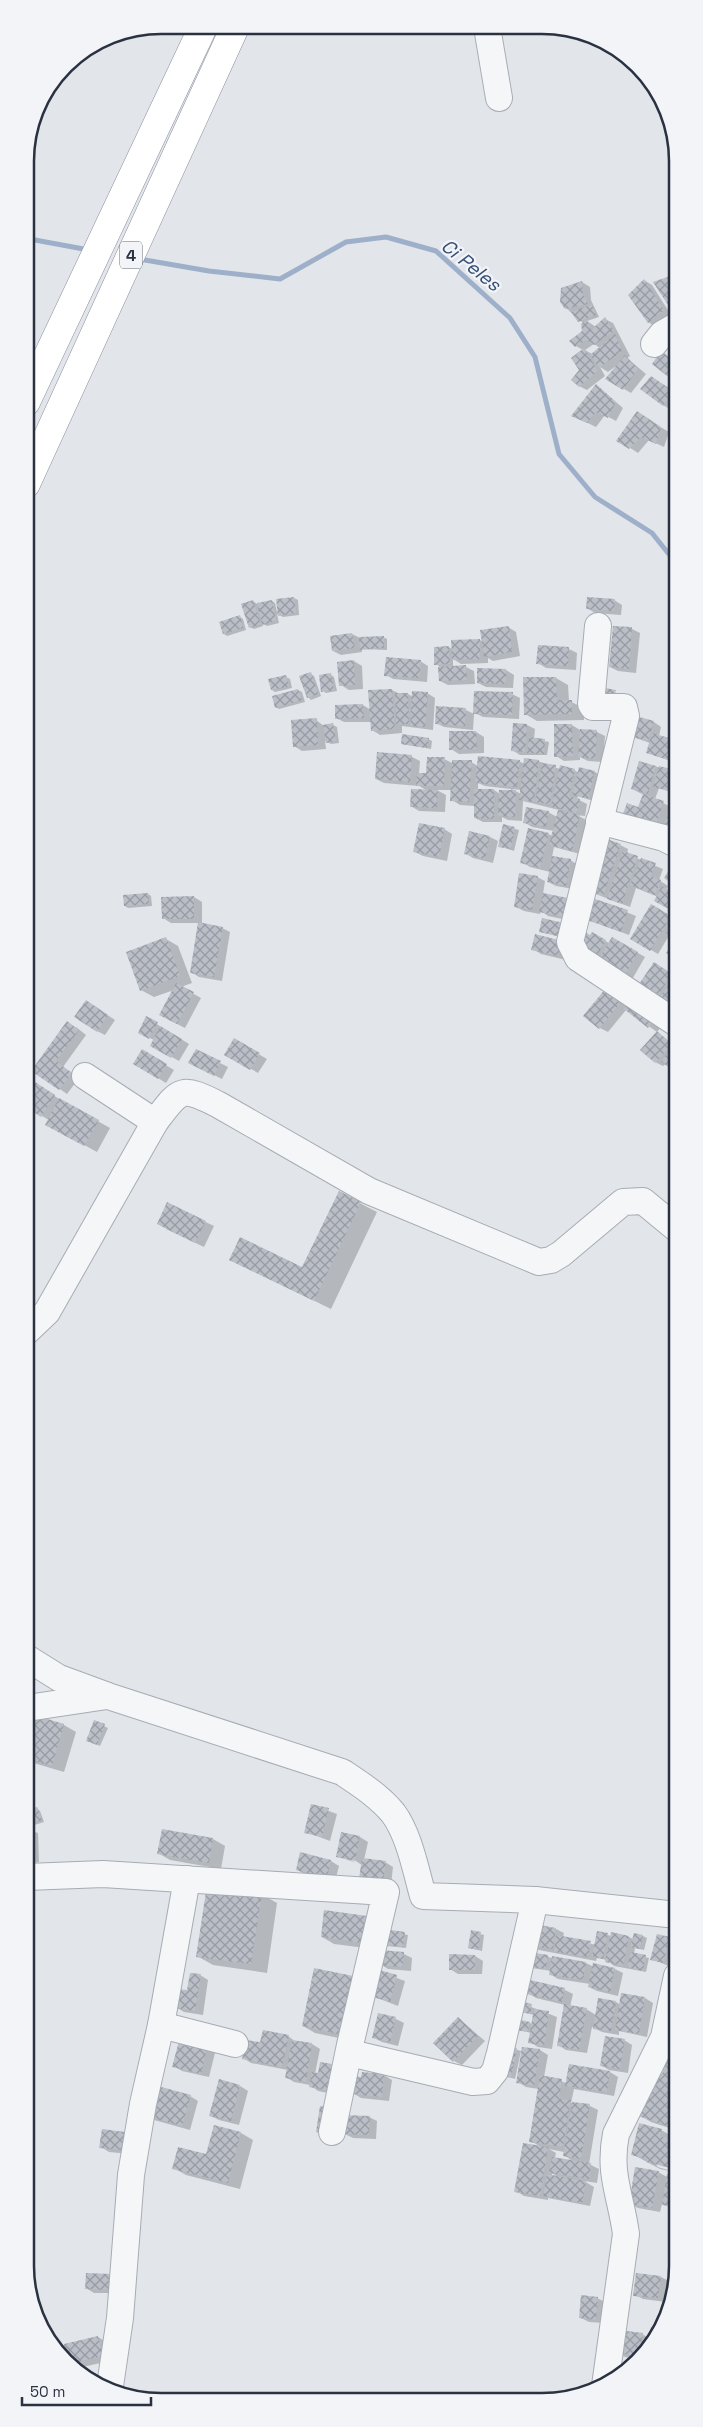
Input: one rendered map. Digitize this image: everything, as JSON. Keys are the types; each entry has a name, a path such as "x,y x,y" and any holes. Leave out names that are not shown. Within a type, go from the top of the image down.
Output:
{"highway":[{"name":"4","path":"34,385 200,34"},
{"name":"4","path":"34,467 232,34"}],"street":[{"path":"488,34 499,98"},
{"path":"654,344 662,334 669,330"},
{"path":"598,626 591,704 593,706 618,706 626,710 570,942 578,958 669,1018"},
{"path":"599,821 669,840"},
{"path":"84,1076 155,1122"},
{"path":"34,1324 47,1312 155,1122 178,1094 186,1092 196,1093 369,1191 539,1262 551,1260 561,1254 623,1202 642,1201 669,1223"},
{"path":"34,1662 59,1678 108,1696 342,1772 372,1792 394,1814 414,1861 423,1896"},
{"path":"34,1707 108,1696"},
{"path":"34,1877 103,1874 423,1896 535,1900 669,1915"},
{"path":"111,2383 120,2318 131,2175 143,2104 161,2025 187,1879"},
{"path":"332,2132 386,1892"},
{"path":"350,2053 473,2082 487,2081 495,2071 500,2053 535,1900"},
{"path":"161,2025 235,2044"},
{"path":"605,2376 626,2234 624,2215 617,2196 613,2164 614,2144 616,2134 669,2042"}],"building":[{"path":"669,276 668,305 653,282"},
{"path":"644,279 664,310 648,323 628,295"},
{"path":"582,281 583,295 588,304 565,309 560,302 561,288"},
{"path":"592,304 596,315 578,322 571,312"},
{"path":"605,317 614,331 594,345 586,340 575,347 569,341 582,331 581,324 587,320 591,330"},
{"path":"615,334 622,351 599,368 590,355"},
{"path":"584,348 598,371 579,387 571,380 579,370 571,358"},
{"path":"661,351 669,357 669,377 652,364"},
{"path":"625,355 638,369 623,390 605,379"},
{"path":"651,376 669,388 669,397 663,406 640,389"},
{"path":"596,384 616,402 608,418 596,412 587,423 571,416"},
{"path":"637,411 661,427 656,444 641,437 629,449 616,441"},
{"path":"294,597 296,613 278,616 276,599"},
{"path":"587,597 615,599 614,611 586,609"},
{"path":"253,600 261,624 249,628 241,604"},
{"path":"272,600 276,621 262,625 257,603"},
{"path":"240,615 243,628 223,634 219,622"},
{"path":"509,626 512,652 484,657 480,630"},
{"path":"613,626 632,627 629,669 609,667"},
{"path":"352,633 355,648 332,651 330,636"},
{"path":"384,636 384,648 360,650 359,637"},
{"path":"480,639 480,659 452,660 451,640"},
{"path":"538,645 569,647 568,666 536,664"},
{"path":"449,646 450,664 434,665 434,647"},
{"path":"386,657 421,660 419,678 384,676"},
{"path":"354,660 355,685 339,686 337,662"},
{"path":"466,665 467,680 439,681 438,667"},
{"path":"477,668 506,669 506,684 477,683"},
{"path":"311,672 318,694 307,698 299,676"},
{"path":"331,673 334,690 321,692 319,675"},
{"path":"286,675 289,687 271,690 268,679"},
{"path":"523,677 556,677 557,700 572,700 572,714 524,715"},
{"path":"599,687 616,690 614,699 597,695"},
{"path":"298,689 302,700 275,708 272,696"},
{"path":"392,689 395,729 371,731 368,690"},
{"path":"412,691 428,692 425,727 410,726"},
{"path":"474,691 513,692 512,715 473,714"},
{"path":"395,693 408,693 409,724 396,724"},
{"path":"363,704 364,718 335,719 335,705"},
{"path":"436,706 466,708 465,726 435,724"},
{"path":"632,715 654,721 648,741 626,735"},
{"path":"317,718 318,745 293,747 291,720"},
{"path":"333,723 336,741 326,743 323,725"},
{"path":"513,723 527,724 525,752 511,751"},
{"path":"554,724 572,724 573,756 554,757"},
{"path":"580,729 597,730 595,759 578,757"},
{"path":"449,731 476,731 477,749 449,750"},
{"path":"652,733 669,738 669,760 646,753"},
{"path":"402,734 429,738 427,748 401,744"},
{"path":"529,737 545,739 544,754 527,753"},
{"path":"377,752 412,755 410,782 375,779"},
{"path":"478,756 520,760 517,787 475,783"},
{"path":"427,757 445,757 444,786 416,786 417,773 426,773"},
{"path":"524,758 539,760 534,802 519,800"},
{"path":"452,760 472,760 469,802 450,801"},
{"path":"639,761 656,766 648,794 631,789"},
{"path":"542,763 556,765 550,804 535,802"},
{"path":"560,765 575,769 569,796 580,799 577,813 551,807"},
{"path":"659,766 669,768 669,791 653,787"},
{"path":"579,767 595,771 588,799 572,795"},
{"path":"411,789 438,790 437,808 410,807"},
{"path":"474,789 494,789 494,819 474,818"},
{"path":"499,790 516,790 515,817 498,816"},
{"path":"643,794 664,801 653,833 620,822 627,803 638,807"},
{"path":"526,807 549,811 546,827 523,823"},
{"path":"558,810 580,815 572,851 549,845"},
{"path":"669,813 669,828 663,826"},
{"path":"419,823 445,828 439,857 413,852"},
{"path":"503,824 515,827 511,849 498,847"},
{"path":"528,828 549,833 540,868 520,863"},
{"path":"469,831 490,836 485,859 464,854"},
{"path":"601,837 621,844 603,896 583,889"},
{"path":"623,851 638,856 622,904 607,899"},
{"path":"552,856 571,859 566,886 547,882"},
{"path":"641,858 656,863 651,876 661,880 655,895 630,885"},
{"path":"669,870 669,882 664,878"},
{"path":"519,873 538,876 532,910 514,907"},
{"path":"662,886 669,890 669,909 654,901"},
{"path":"148,893 149,904 124,906 123,895"},
{"path":"543,893 568,898 564,917 539,912"},
{"path":"194,896 194,919 162,919 161,897"},
{"path":"595,899 628,910 621,932 587,920"},
{"path":"651,904 669,915 669,919 650,951 630,939"},
{"path":"542,918 564,923 561,937 539,932"},
{"path":"198,922 223,927 214,977 190,973"},
{"path":"583,931 590,935 592,932 606,940 593,963 579,955"},
{"path":"535,934 562,941 558,956 531,950"},
{"path":"166,937 180,976 140,991 126,952"},
{"path":"612,937 638,952 622,980 596,964"},
{"path":"654,962 669,972 669,979 655,1000 637,987"},
{"path":"176,983 194,992 177,1024 159,1015"},
{"path":"669,985 669,1006 657,1001"},
{"path":"606,988 622,1001 599,1029 583,1016"},
{"path":"633,997 658,1017 648,1028 624,1009"},
{"path":"86,1000 108,1015 97,1032 74,1017"},
{"path":"146,1016 158,1022 149,1039 138,1033"},
{"path":"67,1021 79,1030 56,1061 72,1073 59,1090 34,1073 34,1067"},
{"path":"160,1026 182,1039 171,1058 150,1046"},
{"path":"657,1031 669,1041 669,1047 655,1063 640,1050"},
{"path":"234,1038 260,1053 250,1070 224,1055"},
{"path":"142,1049 167,1064 158,1079 133,1064"},
{"path":"196,1049 221,1061 214,1076 188,1063"},
{"path":"669,1051 669,1068 661,1061"},
{"path":"34,1081 55,1095 41,1117 34,1112"},
{"path":"59,1098 99,1120 84,1146 45,1125"},
{"path":"339,1191 361,1202 314,1301 229,1260 240,1237 302,1267"},
{"path":"167,1202 206,1221 195,1243 157,1224"},
{"path":"34,1715 64,1724 52,1766 34,1761"},
{"path":"94,1720 105,1724 97,1745 86,1741"},
{"path":"311,1804 329,1808 322,1837 304,1833"},
{"path":"37,1807 42,1820 34,1823 34,1808"},
{"path":"162,1829 213,1838 209,1863 157,1854"},
{"path":"341,1832 360,1836 355,1861 336,1857"},
{"path":"300,1852 331,1860 327,1878 296,1870"},
{"path":"362,1858 386,1861 383,1881 359,1879"},
{"path":"207,1885 262,1893 251,1964 196,1957"},
{"path":"324,1910 374,1917 370,1944 321,1937"},
{"path":"534,1924 556,1928 553,1949 530,1946"},
{"path":"384,1929 405,1932 403,1947 382,1944"},
{"path":"471,1930 481,1932 478,1950 468,1948"},
{"path":"597,1931 608,1933 603,1959 592,1956"},
{"path":"611,1932 629,1936 623,1966 605,1962"},
{"path":"634,1933 643,1935 640,1949 630,1947"},
{"path":"657,1934 669,1937 663,1963 650,1960"},
{"path":"556,1935 591,1941 588,1957 554,1952"},
{"path":"380,1950 404,1952 403,1967 378,1965"},
{"path":"529,1952 548,1955 546,1969 527,1967"},
{"path":"631,1952 646,1955 643,1971 627,1967"},
{"path":"449,1954 475,1955 475,1970 449,1970"},
{"path":"552,1956 586,1962 583,1980 549,1975"},
{"path":"593,1963 615,1968 610,1992 588,1987"},
{"path":"314,1968 358,1977 346,2036 302,2026"},
{"path":"376,1969 397,1975 390,2002 369,1996"},
{"path":"190,1973 201,1974 195,2011 175,2008 177,1989 187,1990"},
{"path":"530,1980 565,1988 562,2002 526,1994"},
{"path":"621,1993 645,1997 639,2034 615,2030"},
{"path":"598,1998 616,2001 611,2031 593,2029"},
{"path":"520,2001 532,2004 530,2014 517,2011"},
{"path":"564,2004 587,2008 579,2050 557,2046"},
{"path":"534,2009 549,2011 544,2046 528,2043"},
{"path":"378,2013 396,2017 390,2042 372,2038"},
{"path":"458,2017 478,2036 453,2062 433,2043"},
{"path":"517,2019 530,2022 528,2032 514,2030"},
{"path":"263,2030 289,2035 282,2067 242,2059 246,2040 260,2042"},
{"path":"605,2036 625,2039 620,2069 600,2066"},
{"path":"292,2040 312,2043 306,2082 285,2078"},
{"path":"179,2041 207,2048 201,2074 172,2067"},
{"path":"508,2046 517,2048 511,2078 502,2076"},
{"path":"522,2047 540,2049 534,2086 516,2083"},
{"path":"669,2052 668,2126 638,2116 653,2070 662,2074"},
{"path":"320,2062 332,2064 330,2076 337,2077 335,2092 309,2087 312,2072 318,2073"},
{"path":"569,2064 610,2071 607,2092 565,2086"},
{"path":"362,2072 384,2074 382,2097 352,2094 354,2076 361,2077"},
{"path":"540,2075 562,2079 559,2099 571,2100 563,2147 529,2142"},
{"path":"219,2079 240,2085 231,2121 209,2116"},
{"path":"154,2085 191,2095 182,2126 145,2116"},
{"path":"572,2102 590,2104 581,2159 563,2156"},
{"path":"320,2106 330,2107 326,2134 316,2132"},
{"path":"344,2115 370,2116 369,2135 343,2134"},
{"path":"639,2123 662,2129 660,2136 669,2138 669,2168 646,2162 647,2159 631,2155"},
{"path":"214,2125 241,2132 228,2183 172,2169 178,2147 206,2154"},
{"path":"102,2129 125,2132 123,2150 99,2148"},
{"path":"523,2143 548,2147 540,2196 514,2192"},
{"path":"552,2157 591,2163 589,2179 549,2173"},
{"path":"635,2167 659,2171 652,2208 629,2204"},
{"path":"547,2174 586,2181 582,2203 543,2196"},
{"path":"667,2174 669,2174 669,2206 662,2205"},
{"path":"86,2273 111,2274 110,2290 85,2289"},
{"path":"636,2273 661,2276 658,2298 633,2296"},
{"path":"581,2295 598,2297 596,2320 579,2318"},
{"path":"619,2330 643,2333 641,2347 633,2355 616,2353"},
{"path":"98,2336 103,2356 77,2362 65,2350 64,2344"}],"waterway":[{"name":"Ci Peles","path":"139,259 209,271 280,279 346,242 386,237 436,251 510,318 535,357 559,454 595,497 652,533 669,554"},
{"name":"Ci Peles","path":"34,240 89,250"}]}
